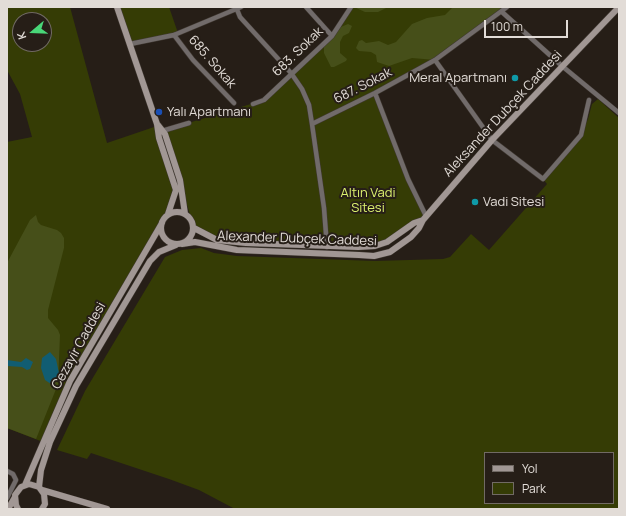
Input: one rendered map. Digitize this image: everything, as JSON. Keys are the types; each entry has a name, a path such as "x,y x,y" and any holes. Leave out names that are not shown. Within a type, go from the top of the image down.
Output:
{"main road":[{"path":"118,7 157,124 162,134 185,214"},
{"name":"Aleksander Dubçek Caddesi","path":"424,218 492,140 619,7"},
{"path":"168,214 175,212 185,214 190,218 194,228 190,238 179,244 167,241 161,232 162,224 168,214 176,190 175,176"},
{"name":"Alexander Dubçek Caddesi","path":"179,244 195,242 237,250 374,256 390,252 403,244 419,228 424,218"},
{"name":"Alexander Dubçek Caddesi","path":"194,228 217,240 327,247 375,246 387,242 414,223 424,218"},
{"name":"Cezayir Caddesi","path":"42,509 45,499 40,488 41,470 47,440 70,381 162,224"},
{"name":"Cezayir Caddesi","path":"25,485 76,386 150,262 159,252 167,247 179,244"},
{"path":"8,509 21,487 25,485 34,485 107,509"},
{"path":"15,495 18,509"}],"street":[{"path":"306,7 332,36"},
{"name":"683. Sokak","path":"253,104 264,100 332,36 351,7"},
{"name":"687. Sokak","path":"312,124 375,93 436,60 507,7"},
{"path":"130,44 174,35 238,8 240,16 291,73 309,105 324,208 327,247"},
{"path":"502,12 562,66 590,88 619,114"},
{"name":"685. Sokak","path":"174,35 206,75 234,103"},
{"path":"436,60 492,140 543,179 581,135 588,100"},
{"path":"375,93 424,218"},
{"path":"162,134 189,123"},
{"path":"7,471 14,474 16,480 7,498"}],"green space":[{"path":"7,7 70,7 107,143 157,126 176,190 168,214 70,381 43,442 7,428 7,142 32,137 20,94 7,70"},
{"path":"117,7 169,7 178,33 130,44"},
{"name":"Altın Vadi Sitesi","path":"351,7 507,7 435,60 375,93 426,216 375,246 217,240 204,234 192,222 180,180 162,131 264,100 332,36"},
{"path":"354,7 386,8 378,12 365,12"},
{"path":"453,7 507,7 435,60 412,58 389,66 377,62 376,55 371,52 359,51 356,48 359,41 362,40 366,43 379,41 388,45 396,42 412,24 427,18 445,15"},
{"path":"348,24 352,26 349,33 343,36 340,42 340,53 347,59 334,67 331,67 324,53 324,44 336,29"},
{"path":"598,99 619,118 619,509 235,509 199,490 91,453 87,459 57,450 85,391 165,257 182,250 201,248 214,253 237,256 375,261 443,259 450,257 471,234 489,250 547,184 543,179 581,135 588,119 592,104"},
{"path":"36,215 38,222 41,225 57,230 61,233 64,238 64,248 48,310 48,318 58,330 60,335 58,384 36,439 7,428 7,263 30,220"}],"water":[{"path":"50,352 56,359 59,373 57,381 51,384 45,380 41,368 42,358"},
{"path":"26,358 33,362 30,369 27,370 22,367 7,366 7,360 21,362"}],"place":[{"name":"Meral Apartmanı","path":"515,78"},
{"name":"Yalı Apartmanı","path":"159,112"},
{"name":"Vadi Sitesi","path":"475,202"}]}
